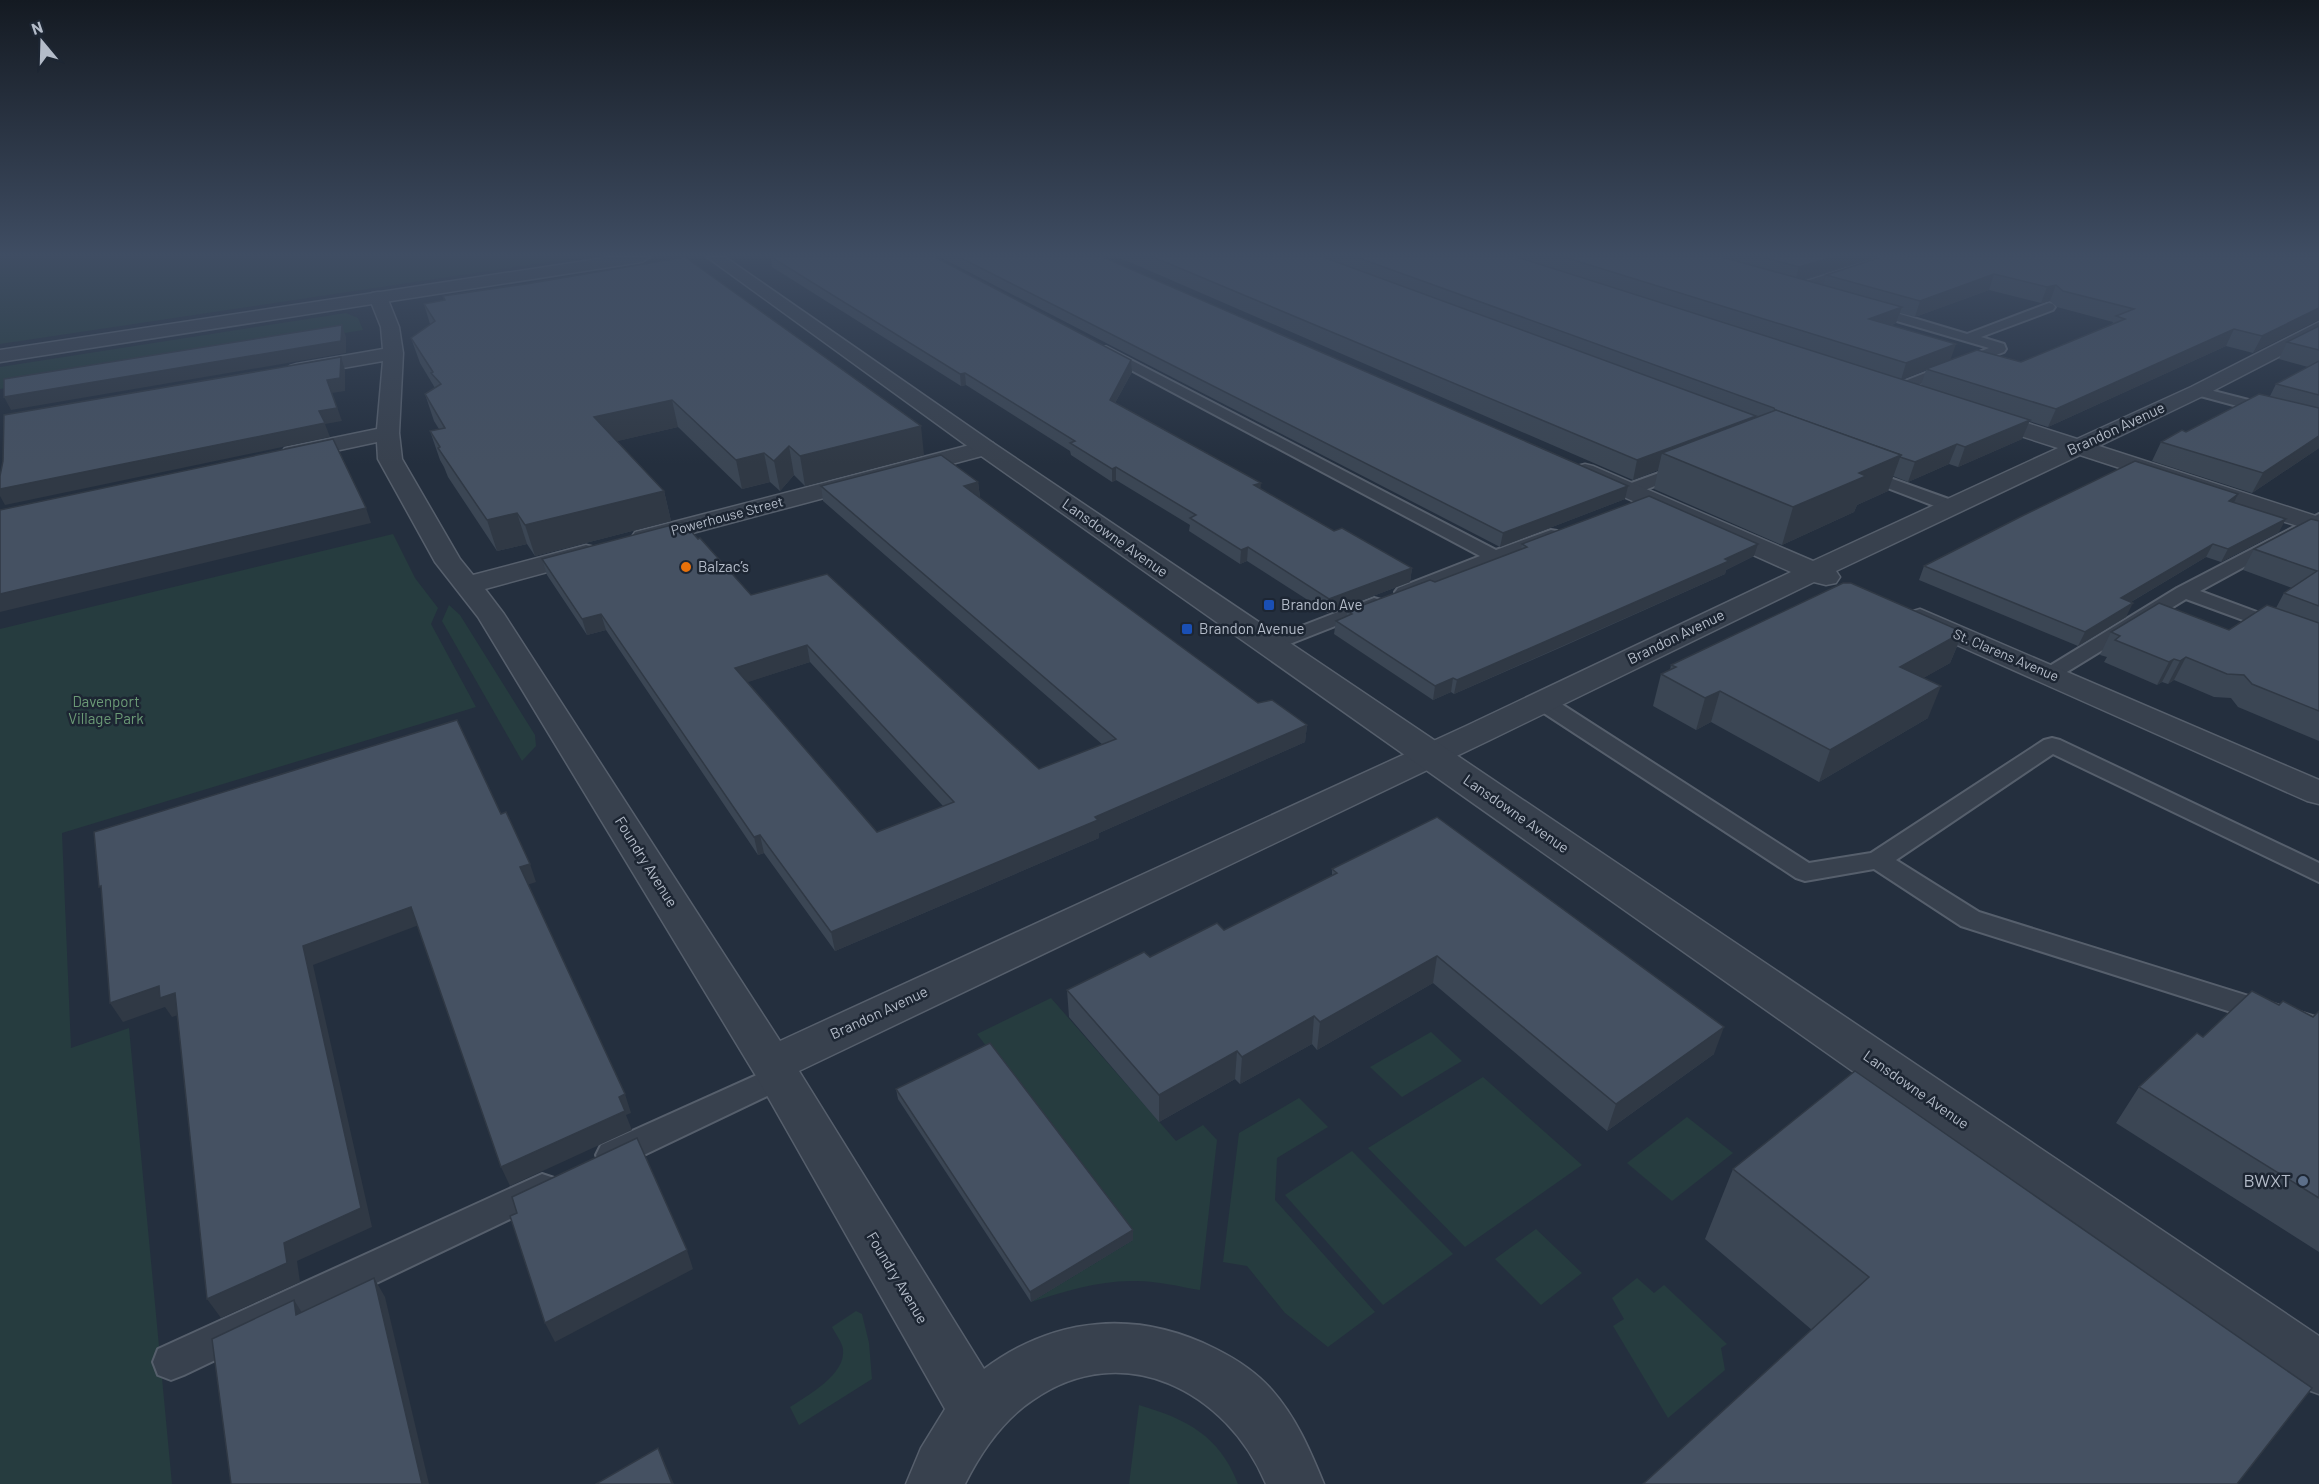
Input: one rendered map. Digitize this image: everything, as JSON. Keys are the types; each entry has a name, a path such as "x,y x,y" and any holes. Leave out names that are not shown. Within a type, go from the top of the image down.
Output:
{"street":[{"path":"0,356 191,326"},
{"name":"Foundry Avenue","path":"390,326 393,353 388,433 390,459 400,479 448,562 457,575 469,585 514,652 775,1071 978,1412"},
{"name":"Lansdowne Avenue","path":"813,326 985,448 2319,1368"},
{"name":"Brandon Avenue","path":"775,1071 1541,701 2198,391 2319,328"},
{"path":"283,372 393,353"},
{"path":"1874,381 1930,399"},
{"path":"1963,410 2317,522"},
{"path":"267,458 388,433"},
{"name":"Powerhouse Street","path":"469,585 985,448"},
{"path":"1564,462 1633,499 1853,589"},
{"name":"St. Clarens Avenue","path":"1897,608 2319,793"},
{"path":"935,1484 948,1452 978,1412 1014,1380 1056,1358 1100,1347 1145,1348 1189,1361 1229,1384 1263,1418 1287,1460 1295,1484"}],"lane":[{"path":"1897,388 1999,349 1999,346 1932,326"},
{"path":"1970,337 1998,326"},
{"path":"1090,342 1495,556"},
{"path":"2198,391 2319,423"},
{"path":"1633,499 1701,462"},
{"path":"1850,468 1951,506"},
{"path":"2050,674 2184,592 2317,522"},
{"path":"1270,645 1568,529"},
{"path":"2184,592 2319,642"},
{"path":"1541,701 1805,872 1878,860 2052,745 2319,873"},
{"path":"1878,860 1970,919 2319,1029"},
{"path":"171,1362 579,1171 775,1071"}],"green space":[{"path":"0,326 119,326 0,344"},
{"path":"261,326 361,326 363,330 0,389 0,367"},
{"name":"Davenport Village Park","path":"393,534 415,578 438,608 431,624 476,707 62,833 71,1048 129,1028 172,1484 0,1484 0,629"},
{"path":"449,605 460,615 535,735 536,746 522,761 442,621"},
{"path":"1051,998 1176,1141 1203,1125 1217,1140 1200,1290 1148,1281 1118,1281 1080,1288 1031,1302 1133,1240 977,1034"},
{"path":"1431,1032 1462,1061 1402,1097 1370,1067"},
{"path":"1483,1077 1582,1165 1465,1247 1368,1148"},
{"path":"1299,1098 1328,1127 1277,1158 1275,1200 1375,1312 1328,1347 1285,1313 1247,1266 1223,1262 1239,1133"},
{"path":"1687,1117 1733,1153 1672,1201 1627,1163"},
{"path":"1352,1151 1453,1254 1383,1305 1285,1195"},
{"path":"1536,1229 1582,1273 1541,1305 1495,1259"},
{"path":"1637,1278 1654,1293 1664,1285 1727,1344 1721,1348 1725,1370 1668,1418 1613,1326 1624,1319 1612,1298"},
{"path":"856,1311 862,1314 869,1343 872,1379 799,1425 790,1407 824,1383 839,1367 843,1349 832,1327"},
{"path":"1139,1405 1172,1416 1199,1431 1221,1453 1238,1484 1129,1484"}],"building":[{"path":"342,326 341,341 4,397 4,379"},
{"path":"428,326 782,326 921,426 800,456 789,446 774,461 764,453 736,460 672,400 594,417 664,491 525,525 517,513 487,520 438,448 440,447 430,431 445,428 425,394 441,384 431,373 433,372 411,338"},
{"path":"883,326 1067,326 1131,360 1110,400 1261,483 1254,485 1334,531 1342,528 1412,568 1329,599 1248,547 1241,550 1190,518 1196,515 1116,467 1112,469 1070,443 1075,441 965,373 960,374"},
{"path":"1095,326 1262,326 1628,486 1503,533"},
{"path":"1318,326 1512,326 1756,416 1637,460"},
{"path":"1548,326 1735,326 2030,420 1965,447 1957,444 1915,462"},
{"path":"1787,326 1894,326 1956,344 1906,363"},
{"path":"2107,326 2282,326 2262,336 2234,329 2056,409 1926,369 1977,350 2021,362"},
{"path":"2318,326 2319,326 2319,350 2287,342"},
{"path":"341,357 340,378 327,380 337,408 319,411 325,423 0,489 4,415"},
{"path":"2319,361 2319,395 2276,384"},
{"path":"2259,394 2319,408 2319,436 2263,473 2161,442 2182,430 2186,432"},
{"path":"1776,410 1901,455 1859,473 1866,476 1793,507 1662,453"},
{"path":"333,439 366,508 0,594 0,510"},
{"path":"941,455 978,482 964,486 1070,565 1258,703 1272,700 1307,725 1095,817 1098,820 831,932 760,835 754,837 601,614 582,619 542,559 683,522 751,595 827,574 1039,769 1116,739 821,486","holes":["807,645 954,802 877,832 735,668"]},
{"path":"2135,461 2238,494 2229,501 2286,519 2228,549 2213,544 2121,598 2133,603 2085,632 1924,566 2022,516"},
{"path":"1649,496 1758,544 1725,559 1729,561 1457,680 1453,678 1435,686 1336,621 1352,614 1347,611 1430,580 1435,582 1527,547 1522,544"},
{"path":"2311,519 2319,521 2319,606 2284,593 2317,571 2254,549"},
{"path":"1843,583 1851,583 1963,632 1900,667 1941,686 1830,750 1720,691 1705,698 1661,674 1676,667 1671,665"},
{"path":"2159,603 2229,630 2267,605 2319,623 2319,711 2252,684 2244,675 2227,674 2186,657 2180,661 2174,659 2169,662 2115,640 2120,636 2111,632"},
{"path":"457,720 501,814 506,812 530,864 520,867 625,1094 619,1097 625,1111 501,1167 411,907 303,946 361,1208 284,1243 287,1263 207,1299 175,993 160,998 159,986 110,1003 101,886 99,887 94,832"},
{"path":"1437,817 1724,1027 1616,1104 1437,956 1320,1022 1314,1016 1242,1057 1237,1051 1159,1095 1067,990 1144,952 1150,957 1217,923 1224,930 1337,873 1332,869"},
{"path":"2252,991 2279,1005 2283,1001 2313,1017 2319,1011 2319,1198 2139,1087 2197,1033 2203,1037"},
{"path":"990,1043 1133,1230 1030,1292 896,1089"},
{"path":"1855,1071 2312,1388 2237,1484 1643,1484 1869,1277 1733,1169"},
{"path":"637,1138 687,1250 545,1323 510,1216 517,1213 512,1197"},
{"path":"374,1278 422,1484 231,1484 212,1339 294,1300 296,1315"},
{"path":"658,1448 672,1484 596,1484"}],"place":[{"name":"Balzac’s","path":"686,567"},
{"name":"Brandon Ave","path":"1269,605"},
{"name":"Brandon Avenue","path":"1187,629"},
{"name":"BWXT","path":"2303,1181"}]}
